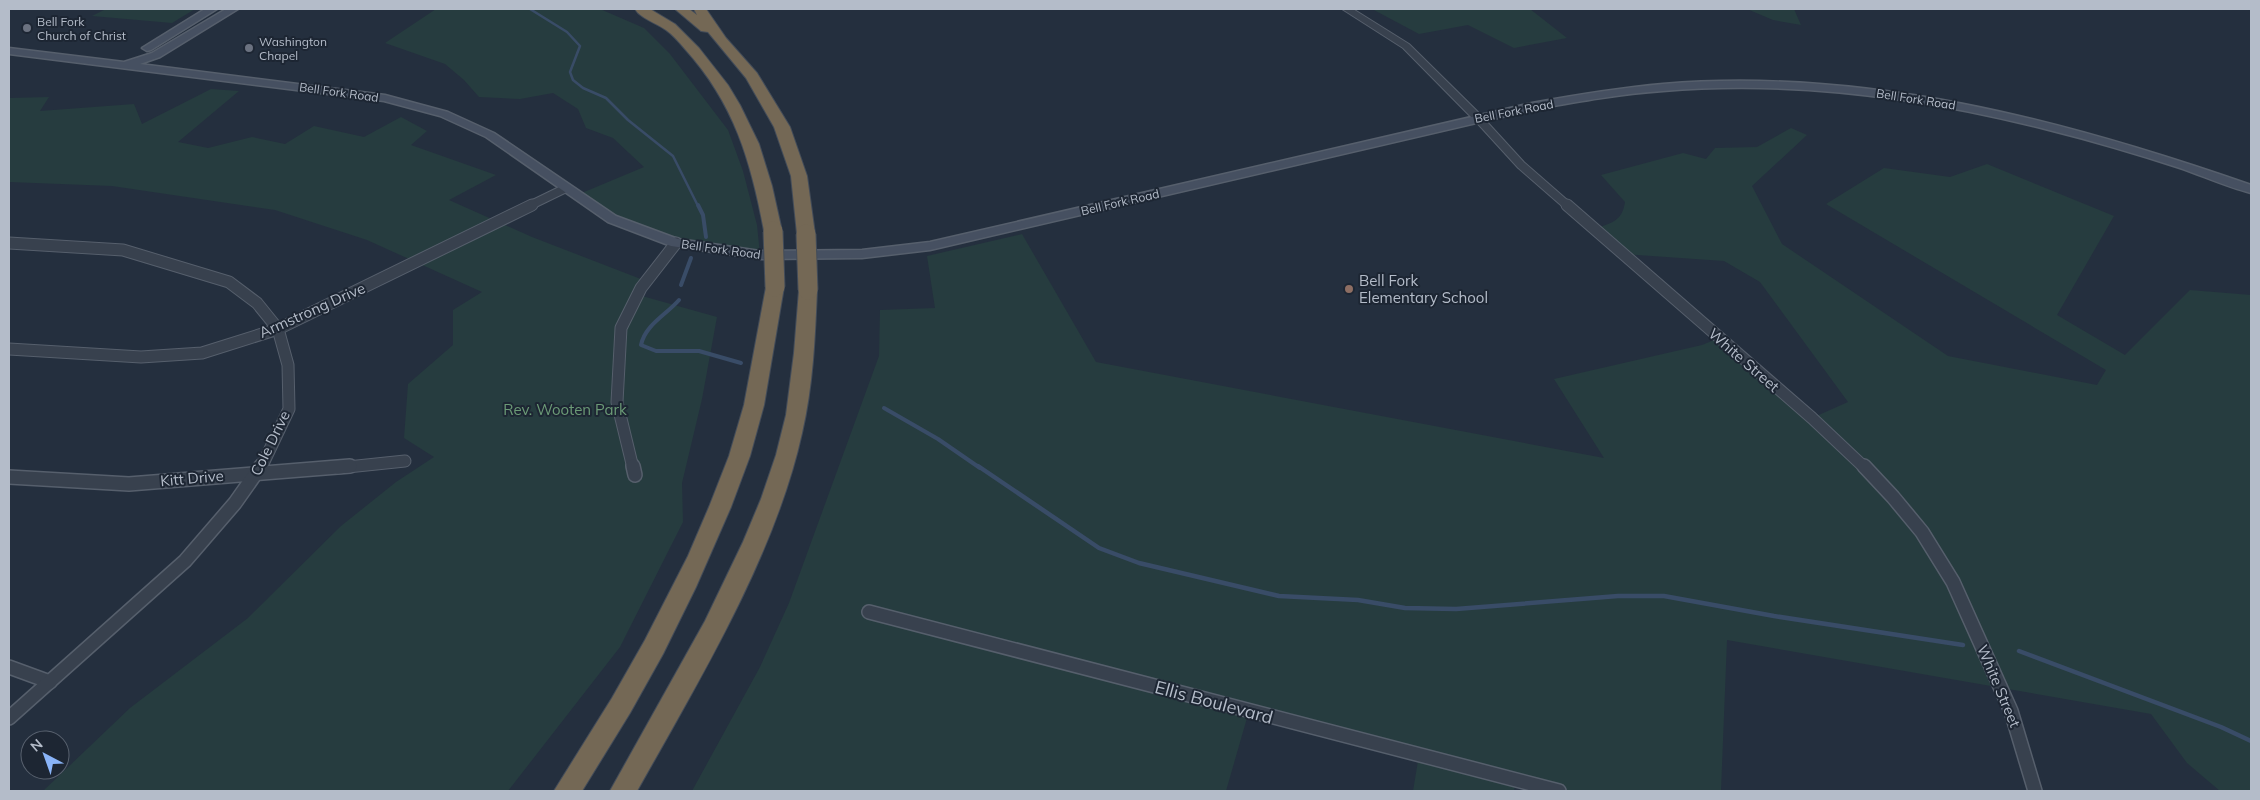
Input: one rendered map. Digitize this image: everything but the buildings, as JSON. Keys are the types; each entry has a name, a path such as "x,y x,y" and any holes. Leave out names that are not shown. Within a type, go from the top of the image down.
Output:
{"highway":[{"path":"625,9 671,28"},
{"path":"567,791 596,749 669,621 720,509 750,422 775,287 773,231 763,179 746,130 725,90 697,55 671,28 641,9"},
{"path":"681,9 721,41"},
{"path":"623,791 692,670 753,546 787,455 803,373 808,290 806,234 799,176 782,127 752,76 721,41 700,9"}],"main road":[{"path":"124,66 142,51 212,9"},
{"path":"124,66 156,55 233,9"},
{"name":"Bell Fork Road","path":"9,51 385,98 444,114 490,134 612,218 676,243 760,255 862,254 930,246 1478,118 1630,90 1714,84 1773,84 1841,88 1915,98 1993,112 2075,132 2164,158 2251,189"}],"street":[{"name":"White Street","path":"1347,9 1406,46 1478,118 1521,165 1812,418 1852,455 1894,499 1935,550 1957,591 2005,696 2027,755 2035,791"},
{"name":"Armstrong Drive","path":"9,349 141,357 202,353 278,329 566,188"},
{"name":"Cole Drive","path":"9,242 123,250 229,282 257,303 278,329 288,365 289,409 258,473 185,561 9,718"},
{"path":"635,475 617,402 621,328 641,288 676,243"},
{"name":"Kitt Drive","path":"9,477 129,484 292,472 405,460"},
{"name":"Ellis Boulevard","path":"869,612 1559,791"},
{"path":"9,667 50,682"}],"green space":[{"path":"106,9 195,9 172,23 92,16"},
{"path":"436,9 600,9 644,28 670,54 728,130 743,171 757,225 760,255 676,243 612,219 577,195 644,167 613,138 586,128 578,109 553,93 520,99 479,97 464,80 445,64 385,43"},
{"path":"1372,9 1530,9 1567,38 1514,48 1468,25 1419,34"},
{"path":"1747,9 1794,9 1801,25 1773,20"},
{"name":"Rev. Wooten Park","path":"211,89 239,91 178,142 208,148 252,137 285,144 314,126 364,137 401,117 427,131 411,145 496,175 449,200 532,237 646,281 635,294 717,317 702,399 682,483 683,522 620,647 508,791 43,791 55,780 70,780 70,765 130,708 248,618 341,526 396,482 434,457 404,438 408,384 453,345 453,310 482,292 367,240 275,210 112,186 9,182 9,98 49,97 40,111 134,104 142,124"},
{"path":"1791,128 1807,135 1752,186 1782,244 1948,356 2097,385 2106,370 1826,204 1884,168 1950,177 1987,164 2114,216 2057,315 2125,355 2190,290 2251,295 2251,791 2220,791 2187,763 2151,714 1727,640 1721,791 1559,791 1516,780 1514,791 1413,791 1419,755 1249,711 1226,791 692,791 760,667 789,603 879,356 880,310 935,308 927,256 1022,234 1096,362 1604,458 1554,379 1702,345 1719,338 1812,418 1848,402 1760,282 1724,261 1623,254 1594,229 1615,221 1624,209 1625,202 1601,175 1683,153 1706,159 1715,148 1757,147"}],"waterway":[{"path":"530,9 567,32 580,46 570,72 573,80 583,88 606,98 628,120 673,156 698,206"},
{"path":"698,205 703,215 706,237"},
{"path":"681,285 691,258"},
{"path":"679,300 651,326 641,345 656,351 699,351 741,363"},
{"path":"884,408 938,439 980,468"},
{"path":"978,466 1099,548 1139,563 1279,596 1358,600 1405,608 1456,609 1618,596 1664,596 1774,616 1963,645"},
{"path":"2019,651 2221,727 2251,741"}],"place":[{"name":"Bell Fork Church of Christ","path":"27,28"},
{"name":"Washington Chapel","path":"249,48"},
{"name":"Bell Fork Elementary School","path":"1349,289"}]}
